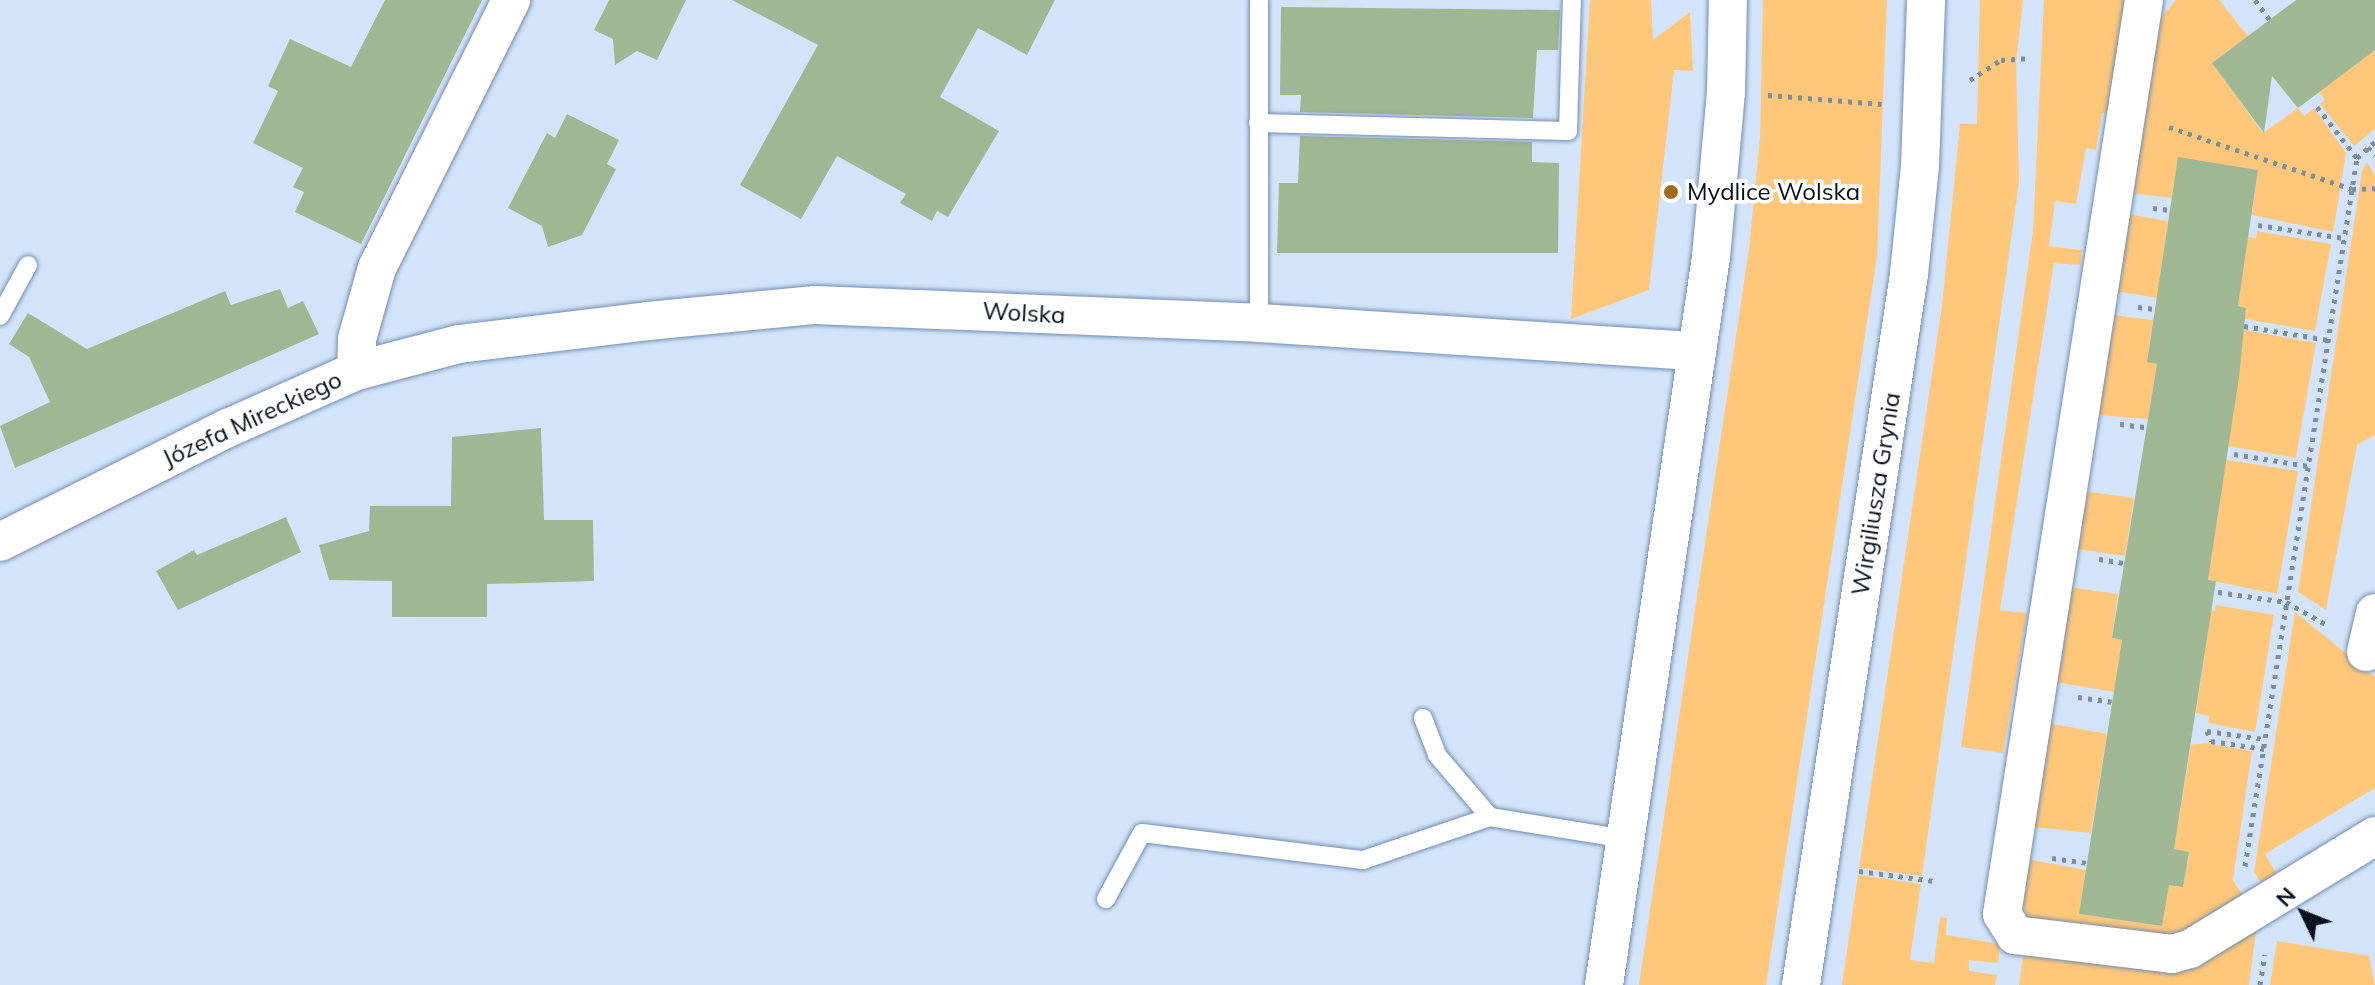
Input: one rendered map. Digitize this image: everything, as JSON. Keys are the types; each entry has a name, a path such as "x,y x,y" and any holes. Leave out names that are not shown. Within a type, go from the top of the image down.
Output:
{"street":[{"name":"Józefa Mireckiego","path":"0,542 228,428 356,371 357,339 377,268 511,0"},
{"path":"1604,985 1697,351 1721,164 1728,0"},
{"name":"Wirgiliusza Grynia","path":"1801,985 1909,274 1921,151 1926,0"},
{"path":"2144,1 2002,914 2015,935 2172,954 2190,949 2375,836"},
{"name":"Wolska","path":"356,371 459,344 815,305 1259,323 1697,351"},
{"path":"2366,652 2375,613"}],"lane":[{"path":"1259,0 1259,323"},
{"path":"1258,123 1568,131 1572,0"},
{"path":"0,316 28,265"},
{"path":"1423,718 1437,755 1490,817"},
{"path":"1106,899 1142,833 1363,860 1490,817 1626,839"}],"path":[{"path":"2255,0 2270,20"},
{"path":"1970,80 2001,60 2027,58"},
{"path":"1763,95 1886,104"},
{"path":"2317,107 2357,158"},
{"path":"2126,113 2352,189 2375,188"},
{"path":"2244,876 2357,158 2375,142"},
{"path":"2368,147 2375,156"},
{"path":"2258,225 2344,238"},
{"path":"2244,326 2328,340"},
{"path":"2234,454 2308,466"},
{"path":"2218,592 2286,602"},
{"path":"2264,749 2211,741 2207,731 2265,739"},
{"path":"1819,866 1934,881"},
{"path":"2260,985 2266,943"}],"shaded area":[{"path":"1590,0 1651,0 1653,40 1690,12 1693,71 1674,70 1649,290 1571,319"},
{"path":"1763,0 1887,0 1877,256 1766,985 1639,985 1749,249 1760,138"},
{"path":"1980,0 2023,0 2016,63 2019,182 1922,876 1859,868 1942,306 1960,124 1977,124"},
{"path":"2044,0 2130,0 2111,114 2102,113 2096,150 2086,148 2076,204 2055,201 2049,246 2082,250 2080,265 2054,263 2000,610 2027,613 2003,753 1961,747 2033,231"},
{"path":"2176,0 2219,0 2248,36 2212,63 2263,133 2298,108 2304,116 2314,108 2346,153 2333,232 2252,215 2258,170 2178,158 2172,198 2130,193 2159,20"},
{"path":"2375,50 2375,129 2354,146 2320,104 2325,100 2319,92"},
{"path":"2367,162 2375,175 2375,435 2357,445 2326,610 2298,592 2362,171"},
{"path":"2128,214 2168,221 2157,298 2115,291"},
{"path":"2257,231 2331,244 2315,331 2245,319 2246,308 2238,306 2248,237 2256,238"},
{"path":"2112,315 2153,320 2147,362 2157,364 2148,419 2096,415"},
{"path":"2234,328 2316,343 2296,458 2228,446"},
{"path":"2226,460 2298,471 2277,594 2208,580"},
{"path":"2084,491 2134,498 2125,556 2077,549"},
{"path":"2069,587 2118,594 2112,637 2122,640 2114,692 2055,682"},
{"path":"2216,605 2274,615 2255,732 2208,723 2209,716 2196,713 2205,653 2204,610 2215,611"},
{"path":"2295,612 2375,677 2375,788 2265,854 2281,882 2267,891 2254,872"},
{"path":"2048,723 2107,734 2091,833 2034,827"},
{"path":"2205,743 2252,751 2233,880 2247,902 2168,943 2027,918 2021,896 2026,859 2086,870 2079,914 2162,926 2169,885 2183,886 2189,853 2174,849 2191,745"},
{"path":"1858,875 1921,884 1910,960 1934,963 1940,917 1947,918 1946,935 2000,944 1998,963 1969,960 1969,971 1997,975 1995,985 1842,985"},
{"path":"2257,923 2249,985 2019,985 2024,948 2177,970"},
{"path":"2277,941 2369,956 2375,985 2270,985"}],"building":[{"path":"385,0 482,0 361,244 295,212 304,192 293,187 303,168 253,143 278,91 268,86 290,39 351,67"},
{"path":"609,0 686,0 657,60 637,51 615,65 613,39 594,30"},
{"path":"732,0 1055,0 1027,55 978,28 940,97 999,131 948,217 937,211 932,221 900,203 906,194 837,156 801,219 740,185 818,45"},
{"path":"2296,0 2375,0 2375,50 2298,108 2272,76 2264,133 2212,63"},
{"path":"1281,7 1560,10 1558,50 1537,50 1533,118 1300,112 1301,95 1280,95"},
{"path":"567,114 619,140 607,164 616,169 582,235 548,247 542,226 508,208 547,133 555,138"},
{"path":"1300,136 1532,142 1532,162 1559,163 1558,253 1277,253 1279,183 1298,183"},
{"path":"2178,157 2258,170 2238,306 2246,308 2239,377 2208,580 2216,581 2174,849 2189,852 2183,887 2169,885 2162,926 2079,914 2122,640 2112,638 2157,364 2147,362"},
{"path":"280,289 288,308 303,301 319,334 15,468 0,426 50,402 29,357 9,344 28,313 87,349 225,291 231,305"},
{"path":"541,428 544,520 593,520 594,581 487,584 487,617 392,617 392,581 329,580 319,545 369,531 370,506 451,506 452,437"},
{"path":"286,517 301,552 178,610 156,571 194,550 197,555"}],"place":[{"name":"Mydlice Wolska","path":"1671,192"}]}
